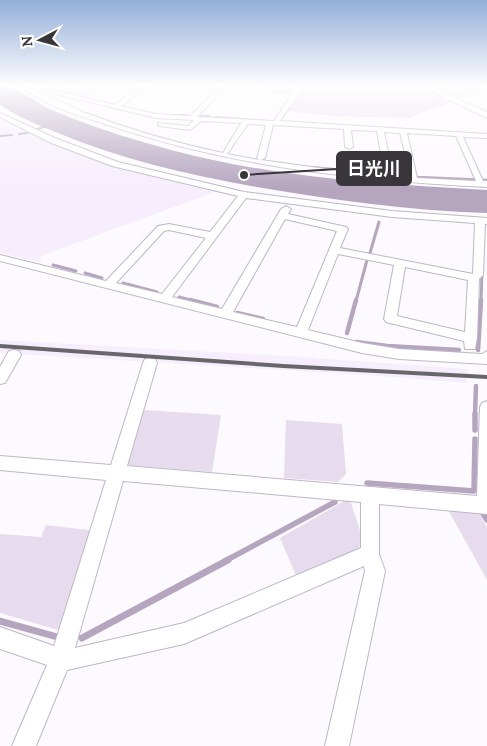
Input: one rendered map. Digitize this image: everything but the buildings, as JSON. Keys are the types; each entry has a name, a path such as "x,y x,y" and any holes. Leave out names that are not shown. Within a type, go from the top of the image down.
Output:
{"street":[{"path":"10,120 52,140 115,164 244,195 290,202 484,221 478,275 474,278 470,357"},
{"path":"100,120 135,133 237,157 320,171 390,178 484,182 459,134"},
{"path":"158,120 153,123 190,128 195,120"},
{"path":"231,120 487,136"},
{"path":"261,158 275,120"},
{"path":"226,152 246,121"},
{"path":"348,128 349,147"},
{"path":"380,130 387,166"},
{"path":"403,131 414,176"},
{"path":"164,300 244,195"},
{"path":"225,315 290,202"},
{"path":"282,216 343,229 300,334"},
{"path":"108,286 161,228 169,227 213,236"},
{"path":"335,250 474,278"},
{"path":"0,258 362,348 399,354 487,359 487,356"},
{"path":"400,264 390,319 471,338"},
{"path":"0,379 14,355"},
{"path":"24,746 61,659 150,363"},
{"path":"0,463 486,505 487,408"},
{"path":"337,746 375,571 370,554 370,495"},
{"path":"0,638 61,659 73,659 184,633 370,554"}],"shaded area":[{"path":"0,120 106,163 215,192 41,256 40,262 0,253"},
{"path":"28,120 78,120 185,154 270,171 400,185 487,190 487,213 427,210 338,200 226,181 177,171 105,151"},
{"path":"0,340 286,356 468,369 467,383 367,375 0,353"},
{"path":"145,410 221,415 212,472 126,465 139,413"},
{"path":"286,420 342,424 346,474 338,482 284,478"},
{"path":"346,500 351,503 363,540 358,549 297,578 280,538"},
{"path":"446,506 476,508 487,527 487,580"},
{"path":"46,525 97,531 65,632 0,613 0,534 41,537"}],"waterway":[{"path":"253,120 269,121"},
{"path":"38,129 48,125"},
{"path":"19,134 27,133"},
{"path":"0,136 12,135"},
{"path":"311,167 418,177 487,180"},
{"path":"370,253 379,222"},
{"path":"356,301 367,260"},
{"path":"53,265 76,271"},
{"path":"481,301 482,272"},
{"path":"85,273 102,278"},
{"path":"123,283 157,292"},
{"path":"179,297 194,301"},
{"path":"190,300 217,307"},
{"path":"347,333 356,300"},
{"path":"478,350 481,300"},
{"path":"237,313 263,319"},
{"path":"356,342 387,346 459,350"},
{"path":"475,415 476,386"},
{"path":"475,415 475,430"},
{"path":"367,483 474,491 475,439"},
{"path":"225,561 335,502"},
{"path":"482,512 487,520"},
{"path":"82,638 228,560"},
{"path":"0,621 61,638"}],"railway":[{"path":"0,346 283,366 487,377"}],"place":[{"name":"日光川","path":"244,175"}]}
